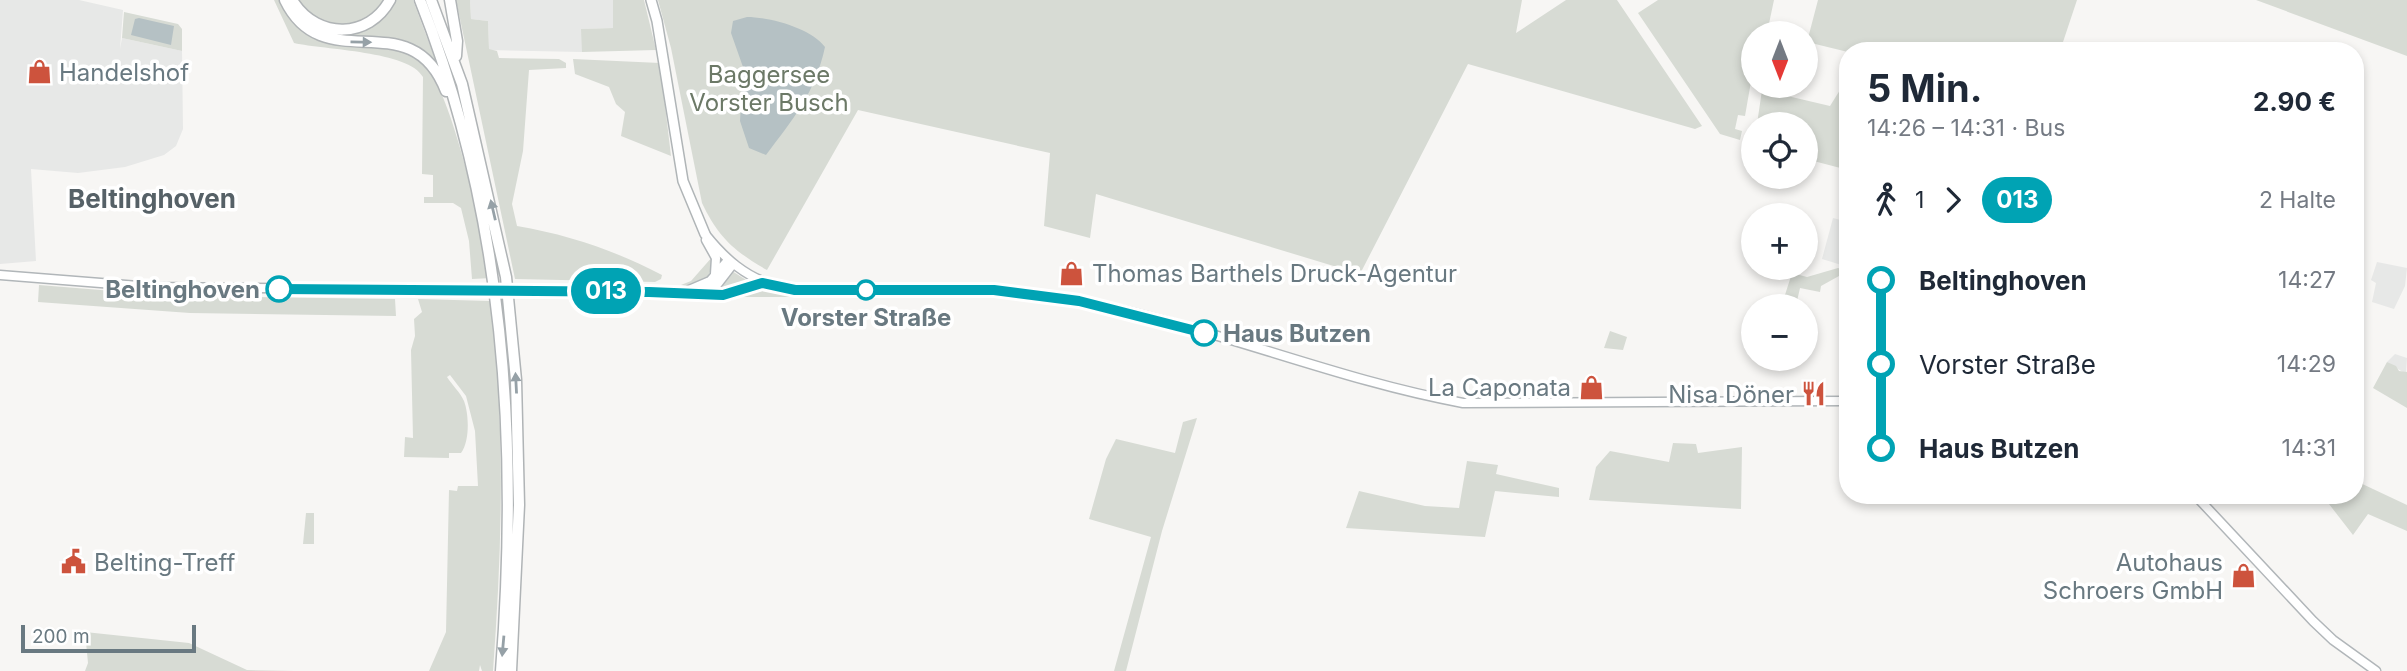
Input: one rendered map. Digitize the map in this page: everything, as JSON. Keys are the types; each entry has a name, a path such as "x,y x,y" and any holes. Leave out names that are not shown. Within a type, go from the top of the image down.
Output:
{"highway":[{"path":"285,0 302,24 319,36 342,41 398,44 424,56 440,76 464,133"},
{"path":"292,0 312,22 342,31 369,23 383,11 390,0"},
{"path":"420,0 443,62 464,133 494,273 506,393 508,564 501,671"},
{"path":"431,0 456,61 506,277 513,342 519,505 511,671"},
{"path":"450,0 457,41 456,61"}],"main road":[{"path":"651,0 660,34 683,181 716,261 714,278"},
{"path":"705,234 731,262 767,283 795,290 994,290 1079,301 1437,398 1494,405 1689,400 1839,401"},
{"path":"672,293 701,287 731,262"},
{"path":"696,293 716,286 731,262"},
{"path":"0,275 177,288 730,295 754,284 767,283"},
{"path":"2203,504 2326,634 2376,671"}],"shaded area":[{"path":"0,0 79,0 123,10 120,49 122,38 182,51 183,129 176,146 164,155 125,167 78,173 31,169 36,261 0,264"},
{"path":"470,0 613,0 613,28 582,29 582,52 489,50 488,21 471,19"},
{"path":"747,17 766,19 800,29 819,40 825,47 809,92 766,155 749,148 740,121 743,67 731,33 733,21"},
{"path":"135,19 174,26 171,45 131,35"},
{"path":"1833,218 1839,220 1839,264 1822,259"},
{"path":"2377,262 2407,268 2405,286 2394,309 2372,302 2376,283 2371,280"},
{"path":"2395,354 2407,358 2406,374 2387,362"}],"green space":[{"path":"274,0 281,0 294,22 309,35 326,42 383,46 402,51 420,60 432,74 443,97 464,161 492,278 472,279 469,241 461,208 453,203 424,203 424,197 433,197 433,175 422,174 423,77 415,68 384,57 294,43"},
{"path":"297,0 385,0 376,12 365,20 341,26 318,19"},
{"path":"394,0 413,0 438,67 416,47 337,37 326,31 378,21"},
{"path":"456,0 470,0 471,19 488,21 489,49 497,51 499,58 559,59 566,63 566,68 529,70 523,151 512,204 517,226 555,234 609,251 662,275 661,279 655,282 515,279"},
{"path":"613,0 644,0 656,50 582,52 581,29 613,28"},
{"name":"Baggersee Vorster Busch","path":"658,0 1522,0 1516,33 1566,0 1617,0 1702,126 1695,129 1468,64 1360,274 1096,194 1090,238 1044,226 1050,153 858,110 767,270 728,242 714,225 702,203 671,48"},
{"path":"1658,0 1774,0 1770,21 1741,21 1741,98 1748,98 1746,112 1738,115 1735,129 1741,131 1740,140 1720,134 1638,13"},
{"path":"1818,0 2077,0 2063,42 1839,42 1839,50 1818,45 1818,21 1812,21"},
{"path":"2256,0 2407,0 2407,56"},
{"path":"124,12 178,24 182,29 182,51 122,38"},
{"path":"573,59 660,63 671,156 621,136 625,112 616,104 609,87 575,74"},
{"path":"1839,92 1839,168 1818,162 1818,112 1759,112 1761,98 1796,98 1830,106"},
{"path":"713,256 711,269 705,280 695,286 681,285 691,281"},
{"path":"1839,268 1839,276 1821,286 1820,292 1800,288 1799,294 1785,294 1790,280 1818,280 1818,274"},
{"path":"732,271 751,283 735,291 734,288 716,292"},
{"path":"39,285 175,296 395,299 396,316 190,313 38,302"},
{"path":"759,287 812,297 720,297"},
{"path":"418,299 490,301 498,393 501,486 493,671 482,671 480,665 479,671 429,671 446,632 449,490 457,491 458,486 478,486 475,431 466,396 450,375 447,377 466,406 468,427 464,448 461,453 449,453 449,458 404,457 405,437 413,438 411,350 415,336 414,319 422,312"},
{"path":"1610,331 1627,337 1623,350 1604,348"},
{"path":"2387,362 2396,366 2399,371 2407,372 2407,408 2373,388"},
{"path":"1197,418 1162,531 1126,671 1114,671 1151,537 1089,519 1106,459 1116,439 1175,453 1183,422"},
{"path":"1673,443 1696,444 1698,453 1742,447 1741,509 1589,500 1596,467 1610,451 1669,462"},
{"path":"1467,461 1498,465 1496,474 1559,488 1559,497 1495,491 1485,537 1346,528 1359,491 1425,506 1459,508"},
{"path":"2364,485 2407,505 2407,531 2368,514 2353,535 2329,504 2364,504"},
{"path":"306,513 314,513 314,544 303,544"},
{"path":"85,632 189,643 247,670 294,671 85,671 88,663"}],"bus line":[{"name":"013","path":"279,289 730,295 754,284 767,283 795,290 994,290 1079,301 1204,333"}],"place":[{"name":"Handelshof","path":"39,72"},
{"name":"Thomas Barthels Druck-Agentur","path":"1072,273"},
{"name":"Beltinghoven","path":"279,289"},
{"name":"Vorster Straße","path":"866,290"},
{"name":"Haus Butzen","path":"1204,333"},
{"name":"La Caponata","path":"1591,387"},
{"name":"Nisa Döner","path":"1814,394"},
{"name":"Belting-Treff","path":"74,562"},
{"name":"Autohaus Schroers GmbH","path":"2243,576"}],"district":[{"name":"Beltinghoven","path":"152,198"}]}
